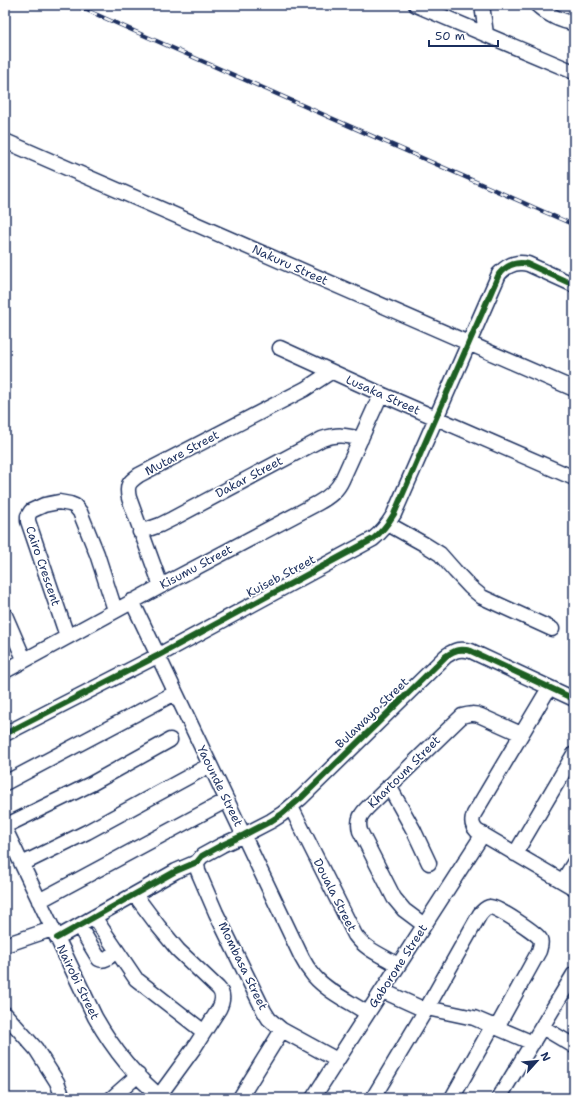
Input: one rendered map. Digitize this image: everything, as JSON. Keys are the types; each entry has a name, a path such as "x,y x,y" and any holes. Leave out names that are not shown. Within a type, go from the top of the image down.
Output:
{"street":[{"path":"416,5 574,72"},
{"path":"482,5 486,34"},
{"path":"538,5 553,17 566,22 574,23"},
{"name":"Nakuru Street","path":"5,141 574,389"},
{"name":"Kuiseb Street","path":"5,734 157,656 364,544 380,533 394,514 499,274 507,266 522,263 528,264 574,285"},
{"name":"Lusaka Street","path":"280,348 331,372 574,478"},
{"name":"Mutare Street","path":"161,586 140,532 127,492 127,488 130,483 139,475 305,389 331,372"},
{"name":"Kisumu Street","path":"5,670 318,503 333,493 341,484 381,394"},
{"name":"Dakar Street","path":"140,532 172,519 322,439 337,435 360,439"},
{"name":"Cairo Crescent","path":"67,636 28,520 30,511 44,505 59,502 75,506 80,512 97,554 116,610"},
{"path":"388,524 440,554 470,587 482,597 552,629"},
{"name":"Yaounde Street","path":"132,601 302,958 314,976 329,989 367,1013"},
{"path":"5,615 24,659"},
{"name":"Bulawayo Street","path":"5,945 55,934 79,926 176,871 197,862 206,853 271,821 291,807 446,656 456,650 460,649 471,651 574,699"},
{"path":"549,688 472,818 473,826 477,831 515,854 569,884 574,863"},
{"path":"5,783 175,693"},
{"name":"Khartoum Street","path":"424,925 404,910 394,898 360,831 359,820 365,811 389,786 462,716 475,714 521,734"},
{"path":"5,826 91,784 170,740"},
{"path":"515,854 574,754"},
{"path":"22,864 87,832 210,765"},
{"path":"389,786 414,831 429,863"},
{"path":"39,901 227,800"},
{"name":"Douala Street","path":"291,807 359,941 398,965"},
{"name":"Nairobi Street","path":"5,829 98,1023 114,1047 138,1075 161,1097"},
{"name":"Gaborone Street","path":"313,1098 483,834"},
{"name":"Mombasa Street","path":"197,862 200,876 216,913 269,1019 282,1030 337,1060"},
{"path":"135,895 178,950 218,988 221,992 222,998 220,1006 204,1032 161,1097"},
{"path":"373,1098 480,914 486,908 494,907 537,935 541,944 539,951 452,1098"},
{"path":"94,917 136,979 204,1032"},
{"path":"79,926 98,958 104,960 116,951"},
{"path":"499,1098 574,974"},
{"path":"383,991 426,1009 468,1016 483,1021 533,1043"},
{"path":"5,1014 36,1048 57,1082 63,1098"},
{"path":"542,1027 574,1046"},
{"path":"240,1098 282,1030"},
{"path":"112,1098 138,1075"}],"railway":[{"path":"75,5 574,225"}],"cycle path":[{"path":"5,734 157,656 373,539 385,528 394,514 499,274 512,264 524,263 574,285"},
{"path":"57,938 176,871 197,862 202,856 282,814 301,798 446,656 452,652 458,650 471,651 574,699"}]}
